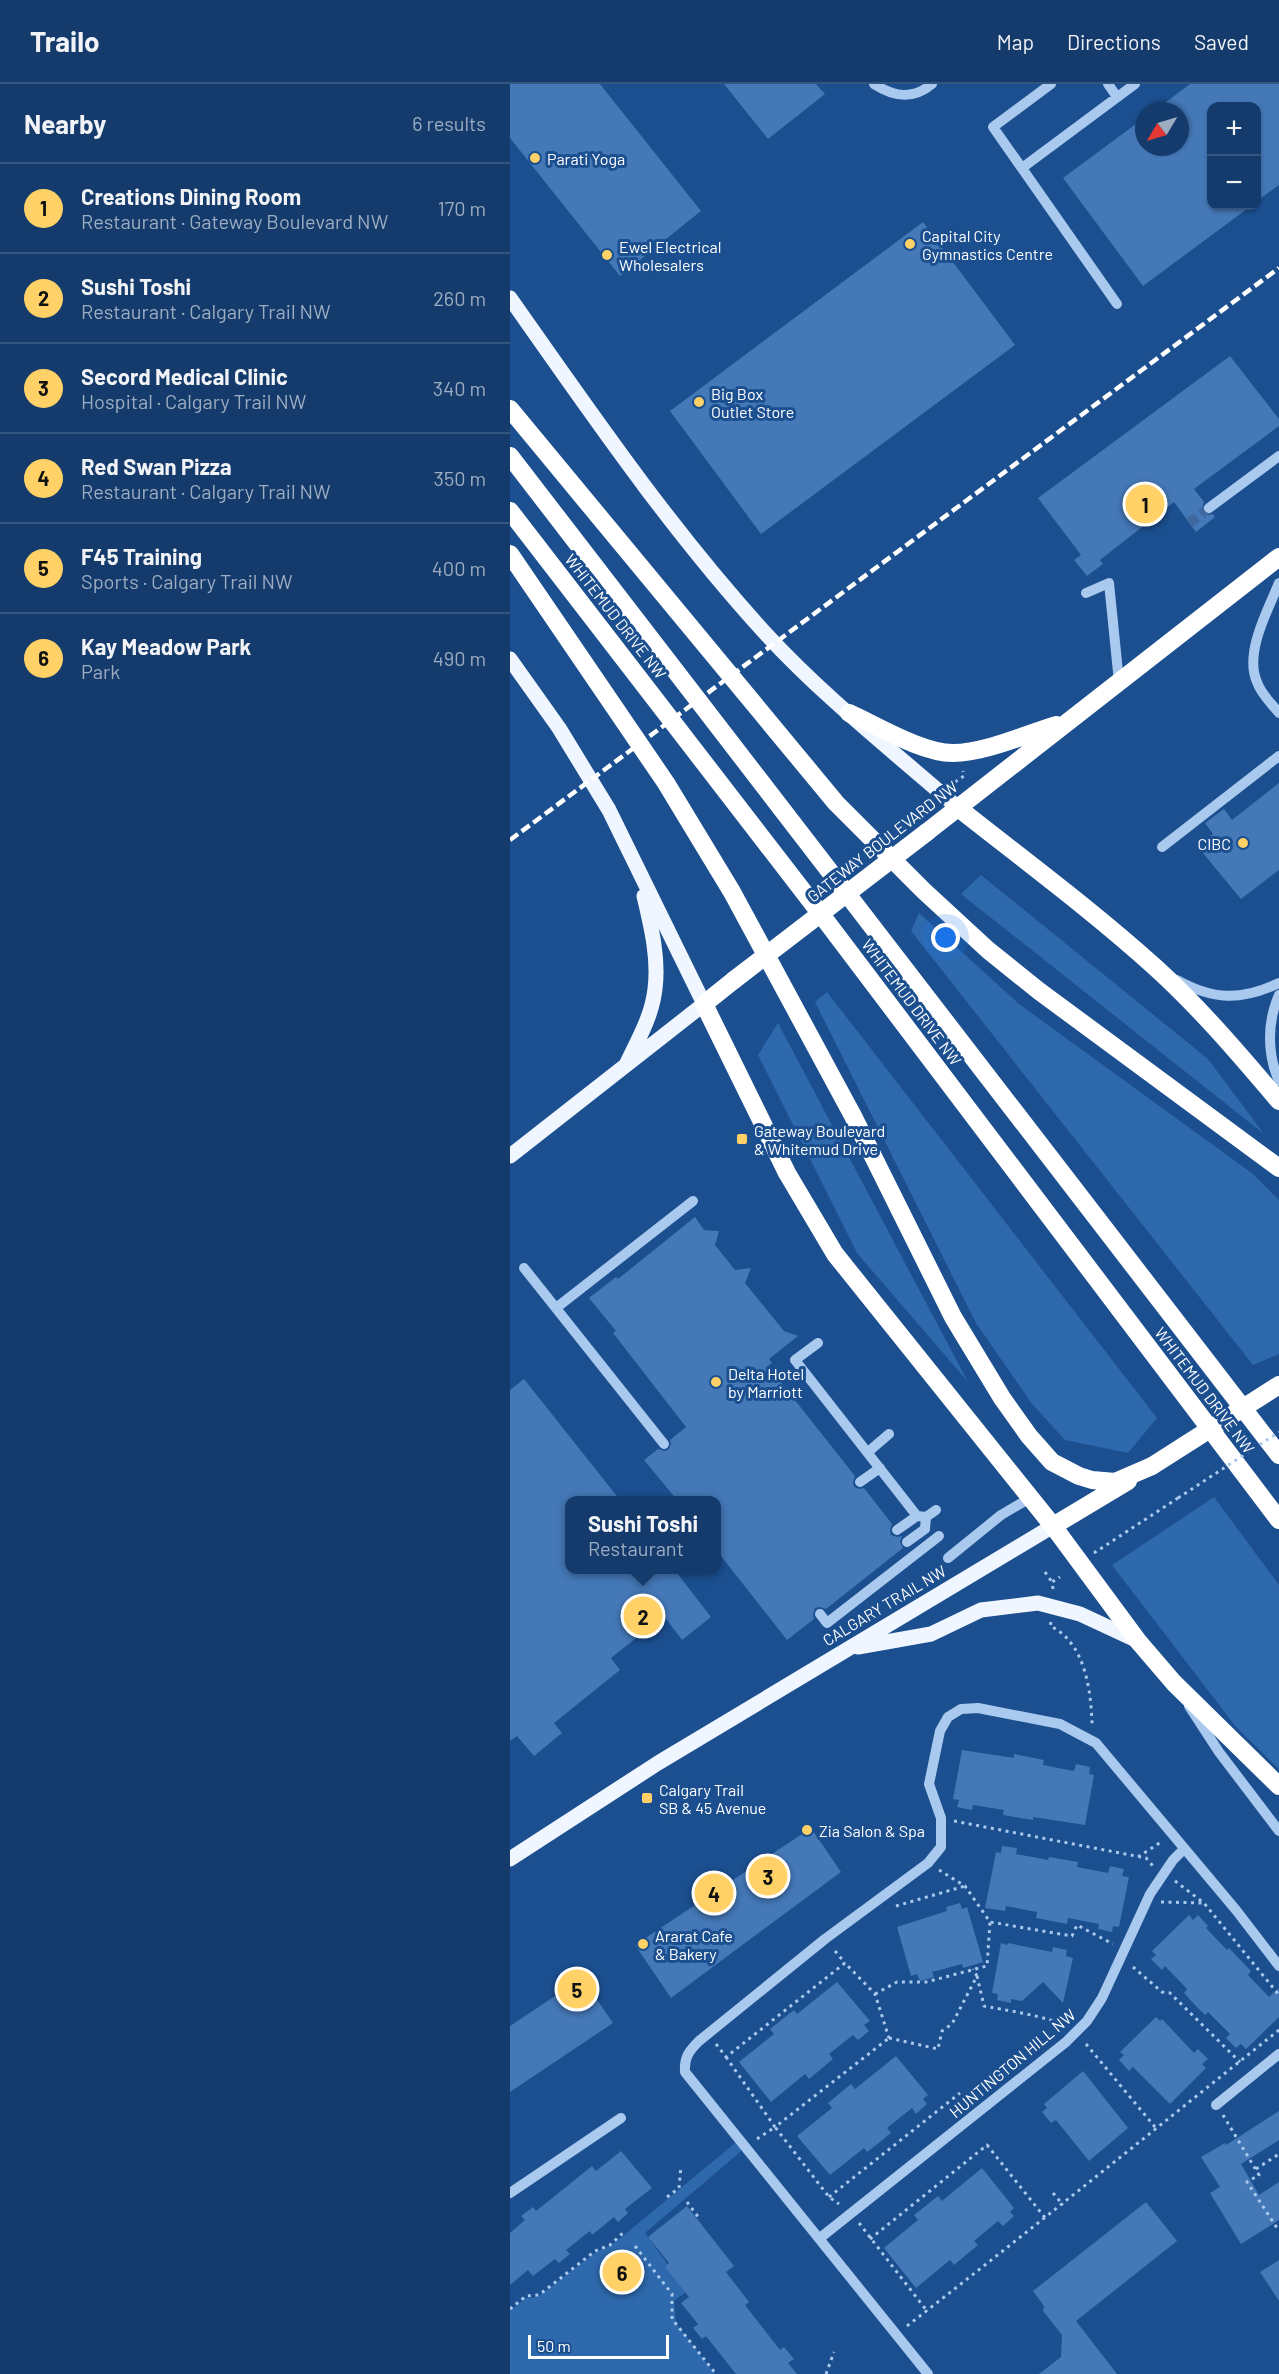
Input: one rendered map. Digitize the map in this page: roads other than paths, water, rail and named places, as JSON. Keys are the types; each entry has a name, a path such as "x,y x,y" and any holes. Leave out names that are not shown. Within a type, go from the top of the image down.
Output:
{"highway":[{"path":"510,409 836,803 924,891 988,950 1039,991 1279,1168"},
{"name":"WHITEMUD DRIVE NW","path":"510,456 1279,1455"},
{"name":"WHITEMUD DRIVE NW","path":"510,511 824,917 1279,1520"},
{"path":"510,554 666,783 732,892 853,1116 957,1324 1002,1398 1029,1436 1052,1462 1079,1476 1092,1480 1115,1482 1152,1466"},
{"name":"GATEWAY BOULEVARD NW","path":"704,1004 1279,557"},
{"path":"849,713 916,743 952,753 987,747 1069,720"},
{"path":"957,807 1114,931 1157,969 1220,1033 1279,1101"},
{"path":"704,1004 787,1173 835,1254 1053,1526 1138,1641 1174,1683 1279,1786"},
{"name":"CALGARY TRAIL NW","path":"1053,1526 1279,1385"}],"main road":[{"path":"510,298 632,471 705,565 774,643 849,713 957,807"},
{"path":"510,659 559,728 609,810 704,1004"},
{"path":"609,810 640,880 652,931 656,970 656,987 650,1010 625,1067"},
{"name":"GATEWAY BOULEVARD NW","path":"510,1156 704,1004"},
{"name":"CALGARY TRAIL NW","path":"512,1854 658,1763 1053,1526"},
{"path":"849,1648 931,1634 981,1610 1038,1603 1080,1614 1138,1641"}],"street":[{"path":"874,84 890,93 900,95 918,94 932,84"},
{"path":"1051,84 993,127 1117,304"},
{"path":"1108,84 1117,97"},
{"path":"1022,168 1135,84"},
{"path":"1209,508 1279,456"},
{"path":"1086,593 1109,583 1119,682"},
{"path":"1279,583 1259,631 1255,648 1254,675 1264,694 1279,713"},
{"path":"1162,848 1279,756"},
{"path":"1157,969 1200,992 1214,995 1253,992 1279,983"},
{"path":"1279,995 1272,1020 1269,1049 1272,1066 1279,1081"},
{"path":"556,1308 693,1201"},
{"path":"524,1268 664,1444"},
{"path":"818,1343 795,1360 921,1517 925,1529 907,1542"},
{"path":"868,1452 889,1434"},
{"path":"860,1482 880,1468"},
{"path":"948,1558 1001,1515 1030,1498"},
{"path":"897,1530 936,1510"},
{"path":"820,1614 827,1623 939,1536"},
{"path":"1174,1683 1219,1752 1279,1831"},
{"path":"928,2374 685,2072 685,2060 690,2050 825,1940 928,1863 940,1847 941,1818 929,1784 935,1748 940,1731 948,1718 961,1709 978,1708 1060,1724 1093,1741 1279,1966"},
{"name":"HUNTINGTON HILL NW","path":"820,2238 1087,2021 1102,1998 1150,1894 1184,1849"},
{"path":"1216,2105 1279,2054"},
{"path":"510,2193 621,2118"}],"tunnel":[{"path":"1189,523 1209,508"}],"railway":[{"path":"510,840 1279,268"}],"place":[{"name":"Parati Yoga","path":"535,158"},
{"name":"Capital City Gymnastics Centre","path":"910,244"},
{"name":"Ewel Electrical Wholesalers","path":"607,255"},
{"name":"Big Box Outlet Store","path":"699,402"},
{"name":"Creations Dining Room","path":"1145,504"},
{"name":"CIBC","path":"1243,843"},
{"name":"Gateway Boulevard & Whitemud Drive","path":"742,1139"},
{"name":"Delta Hotel by Marriott","path":"716,1382"},
{"name":"Sushi Toshi","path":"643,1616"},
{"name":"Calgary Trail SB & 45 Avenue","path":"647,1798"},
{"name":"Zia Salon & Spa","path":"807,1830"},
{"name":"Secord Medical Clinic","path":"768,1876"},
{"name":"Red Swan Pizza","path":"714,1893"},
{"name":"Ararat Cafe & Bakery","path":"643,1944"},
{"name":"F45 Training","path":"577,1989"},
{"name":"Kay Meadow Park","path":"622,2272"}]}
